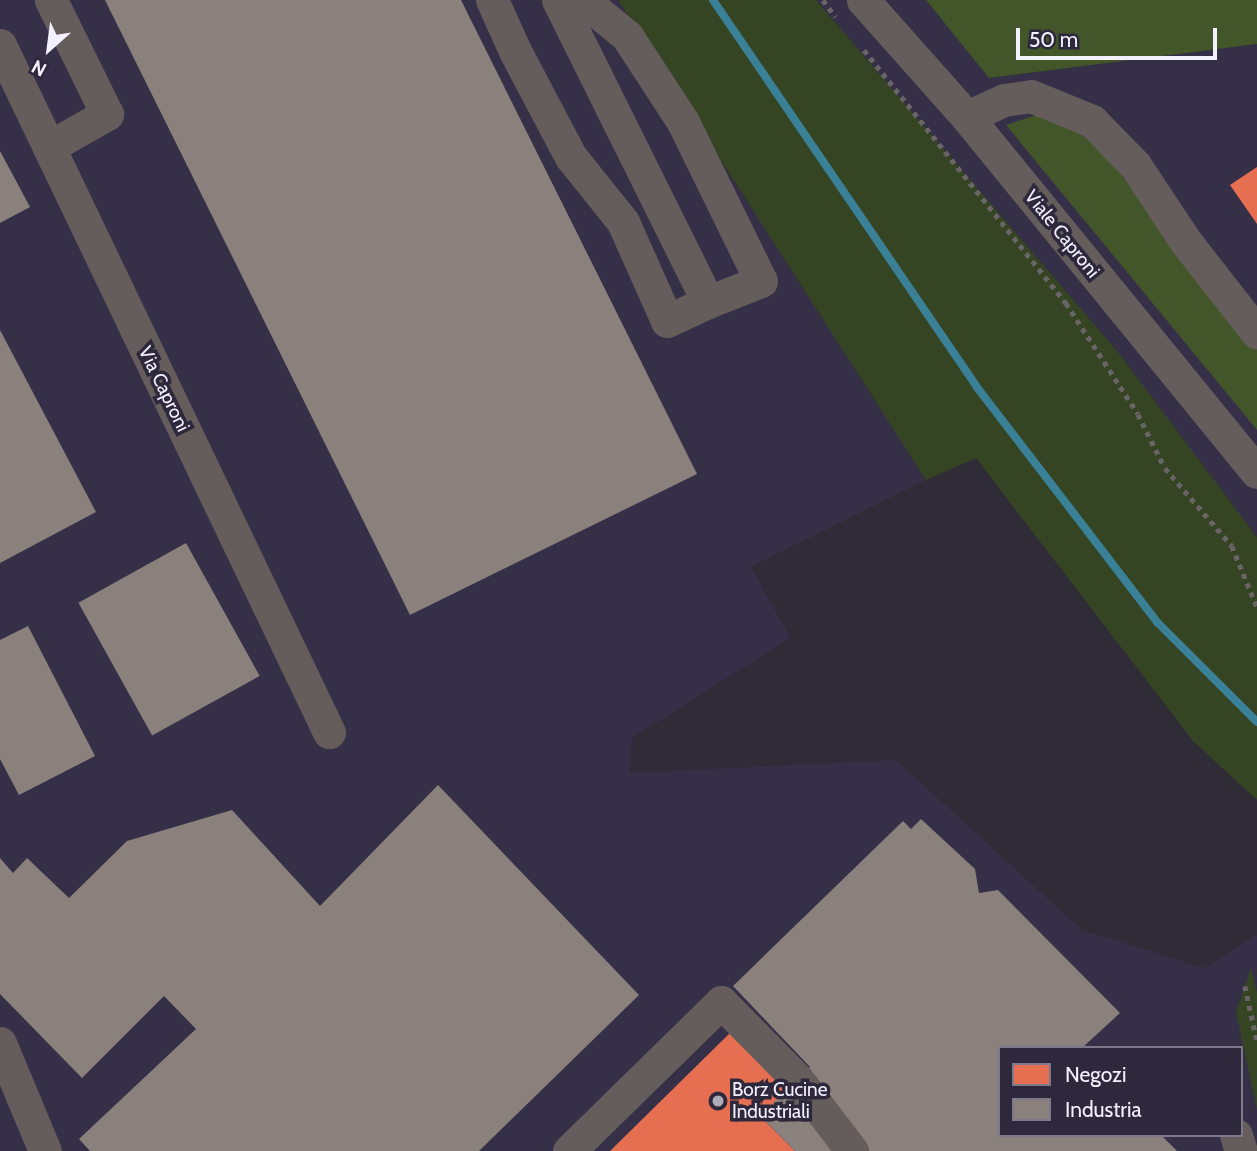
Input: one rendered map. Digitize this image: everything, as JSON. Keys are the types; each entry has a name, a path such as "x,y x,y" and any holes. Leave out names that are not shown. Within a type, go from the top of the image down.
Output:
{"street":[{"path":"49,147 107,114 51,0"},
{"path":"492,0 515,51 571,157 622,222 667,321 761,281 683,122 626,36 583,0"},
{"path":"558,0 708,302"},
{"name":"Viale Caproni","path":"852,11 967,117 1257,471"},
{"name":"Via Caproni","path":"0,45 329,732"},
{"path":"967,117 1004,100 1031,96 1092,121 1135,165 1186,242 1257,333"},
{"path":"569,1151 721,1002 797,1079 852,1151"},
{"path":"0,1043 46,1151"}],"path":[{"path":"822,0 852,11"},
{"path":"858,43 1066,303 1138,414 1165,468 1231,546 1257,607"},
{"path":"1245,986 1257,1041"}],"shaded area":[{"path":"0,0 618,0 926,480 751,567 790,638 632,738 629,773 896,760 1082,930 1204,968 1257,935 1257,1151 0,1151"},
{"path":"816,0 926,0 990,78 1257,44 1257,537 1118,352"}],"green space":[{"path":"618,0 816,0 1118,352 1257,537 1257,800 1193,741 976,458 926,480"},
{"path":"926,0 1257,0 1257,44 989,78"},
{"path":"1039,114 1070,125 1107,156 1180,252 1257,345 1257,430 1006,125"},
{"path":"1251,968 1257,993 1257,1110 1236,1012"}],"building: Negozi":[{"path":"1257,167 1257,224 1230,185"},
{"name":"Borz Cucine Industriali","path":"733,1030 790,1087 760,1116 795,1151 610,1151"}],"building: Industria":[{"path":"105,0 461,0 697,474 410,615"},
{"path":"0,151 30,207 0,223"},
{"path":"0,330 96,512 0,563"},
{"path":"186,543 260,676 152,736 78,603"},
{"path":"28,626 95,756 19,795 0,759 0,640"},
{"path":"438,785 639,995 479,1151 90,1151 79,1139 196,1029 164,996 82,1078 0,994 0,858 13,873 27,858 69,898 127,841 232,810 320,906"},
{"path":"921,819 975,869 979,893 998,890 1120,1013 1084,1046 998,1046 998,1137 1163,1137 1177,1151 795,1151 760,1116 810,1067 733,986 903,821 911,829"}],"waterway":[{"path":"713,0 976,386 1158,623 1257,722"}],"place":[{"name":"Borz Cucine Industriali","path":"718,1101"}]}
